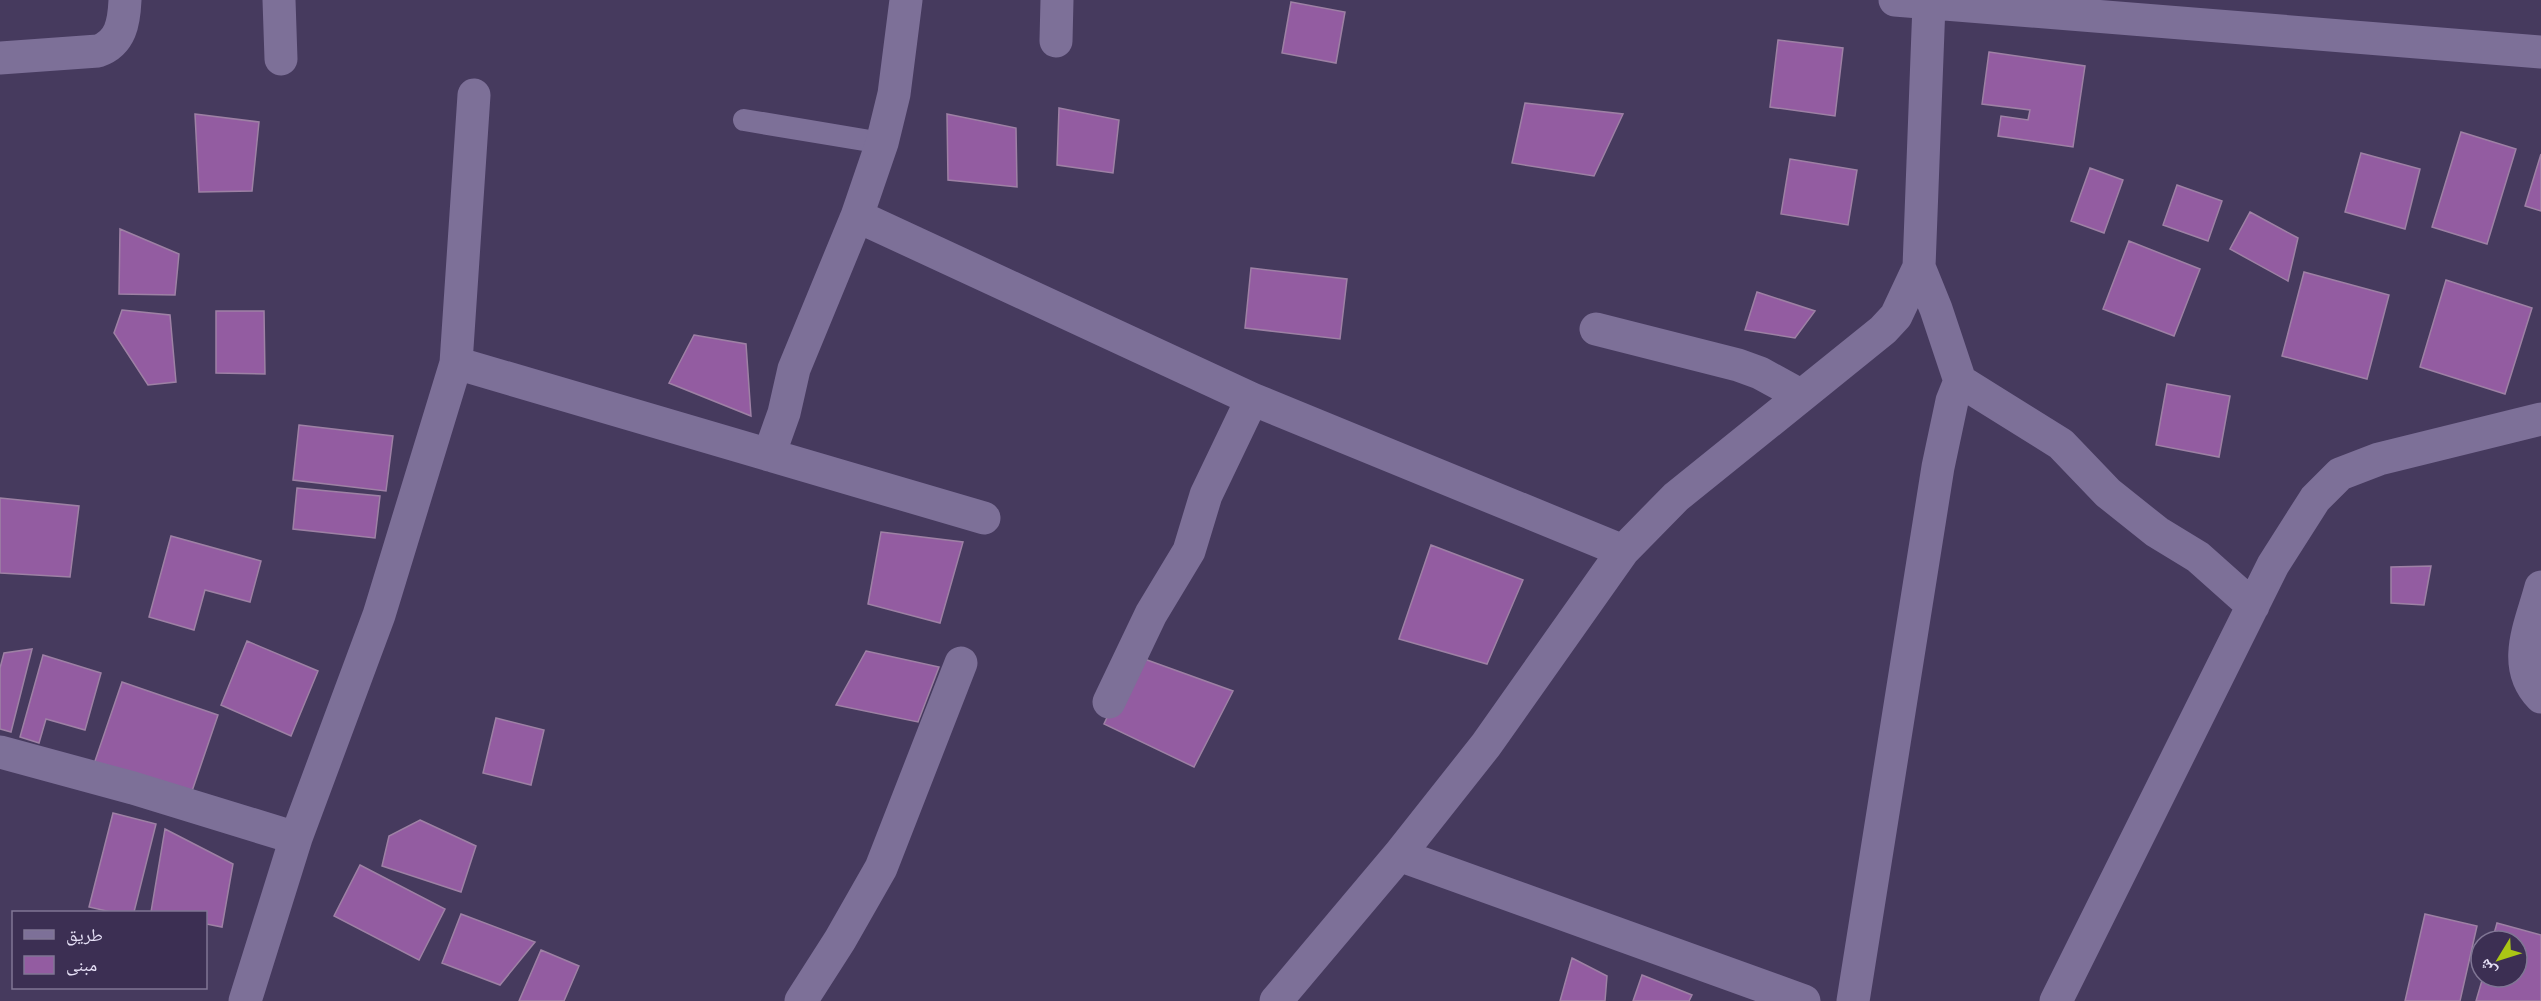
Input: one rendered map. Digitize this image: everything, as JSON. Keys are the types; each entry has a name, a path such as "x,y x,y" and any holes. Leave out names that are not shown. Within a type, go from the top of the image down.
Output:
{"street":[{"path":"0,58 98,51 108,48 115,42 121,28 125,0"},
{"path":"279,0 281,59"},
{"path":"769,455 784,413 794,369 858,216 882,143 894,94 906,0"},
{"path":"1056,41 1057,0"},
{"path":"1894,0 2541,52"},
{"path":"1276,1001 1399,855 1486,745 1623,551 1676,497 1883,330 1896,316 1919,267 1929,4"},
{"path":"245,1001 296,838 379,615 456,363 474,95"},
{"path":"858,216 1252,399 1623,551"},
{"path":"1919,267 1960,381 2061,444 2108,493 2157,532 2198,557 2253,606"},
{"path":"1596,330 1760,373 1800,395"},
{"path":"456,363 984,518"},
{"path":"1853,1001 1938,467 1952,401 1960,381"},
{"path":"1109,702 1151,614 1189,551 1206,495 1252,399"},
{"path":"2056,1001 2273,566 2315,499 2340,474 2379,459 2541,419"},
{"path":"2541,587 2523,651 2526,676 2541,696"},
{"path":"801,1001 840,940 880,868 961,663"},
{"path":"0,752 296,838"},
{"path":"1399,855 1804,1001"}],"lane":[{"path":"744,120 882,143"}],"building":[{"path":"1291,2 1345,12 1336,63 1282,53"},
{"path":"1778,40 1843,48 1835,116 1770,107"},
{"path":"1989,52 2085,66 2073,147 1998,136 2001,116 2028,120 2030,110 1982,104"},
{"path":"1525,103 1623,114 1594,176 1512,163"},
{"path":"1059,108 1119,120 1113,173 1057,165"},
{"path":"195,114 259,122 252,191 199,192"},
{"path":"947,114 1016,128 1017,187 948,180"},
{"path":"2461,132 2516,149 2487,244 2432,227"},
{"path":"2361,153 2420,169 2405,229 2345,212"},
{"path":"2541,154 2541,211 2525,206"},
{"path":"1790,159 1857,170 1848,225 1781,214"},
{"path":"2090,168 2123,180 2104,233 2071,221"},
{"path":"2177,185 2222,201 2208,241 2163,225"},
{"path":"2250,212 2298,238 2288,281 2230,249"},
{"path":"120,229 179,254 175,295 119,294"},
{"path":"2129,241 2200,269 2174,336 2103,309"},
{"path":"1251,268 1347,279 1340,339 1245,328"},
{"path":"2304,272 2389,295 2367,379 2282,356"},
{"path":"2446,280 2532,308 2505,394 2420,367"},
{"path":"1757,292 1815,311 1795,338 1745,330"},
{"path":"122,310 170,315 176,382 148,385 114,333"},
{"path":"216,311 264,311 265,374 216,373"},
{"path":"694,335 746,344 751,416 669,383"},
{"path":"2167,384 2230,396 2219,457 2156,445"},
{"path":"299,425 393,436 386,491 293,480"},
{"path":"297,488 380,496 375,538 293,529"},
{"path":"0,498 79,506 70,577 0,573"},
{"path":"881,532 963,542 940,623 868,604"},
{"path":"171,536 261,561 250,602 205,590 194,630 149,617"},
{"path":"1431,545 1523,580 1487,664 1399,639"},
{"path":"2431,566 2424,605 2391,603 2391,567"},
{"path":"247,641 318,671 291,736 221,705"},
{"path":"32,649 11,732 0,729 0,668 4,653"},
{"path":"866,651 939,667 918,722 836,705"},
{"path":"43,655 101,673 85,730 46,719 39,743 20,737"},
{"path":"1136,656 1233,691 1194,767 1104,724"},
{"path":"122,682 218,715 190,797 94,764"},
{"path":"496,718 544,730 531,785 483,773"},
{"path":"113,813 156,824 134,911 107,911 89,907"},
{"path":"420,820 476,846 461,892 382,866 389,836"},
{"path":"165,829 233,864 222,927 207,924 207,911 151,911"},
{"path":"360,865 445,909 419,960 334,916"},
{"path":"461,914 535,942 500,985 442,963"},
{"path":"2425,914 2477,926 2476,929 2469,929 2469,961 2460,1001 2405,1001"},
{"path":"2497,923 2519,929 2495,929"},
{"path":"2529,932 2541,935 2541,1001 2476,1001 2480,989 2529,989"},
{"path":"541,950 579,966 564,1001 519,1001"},
{"path":"1572,958 1607,976 1605,1001 1560,1001"},
{"path":"1642,975 1692,995 1689,1001 1633,1001"}]}
